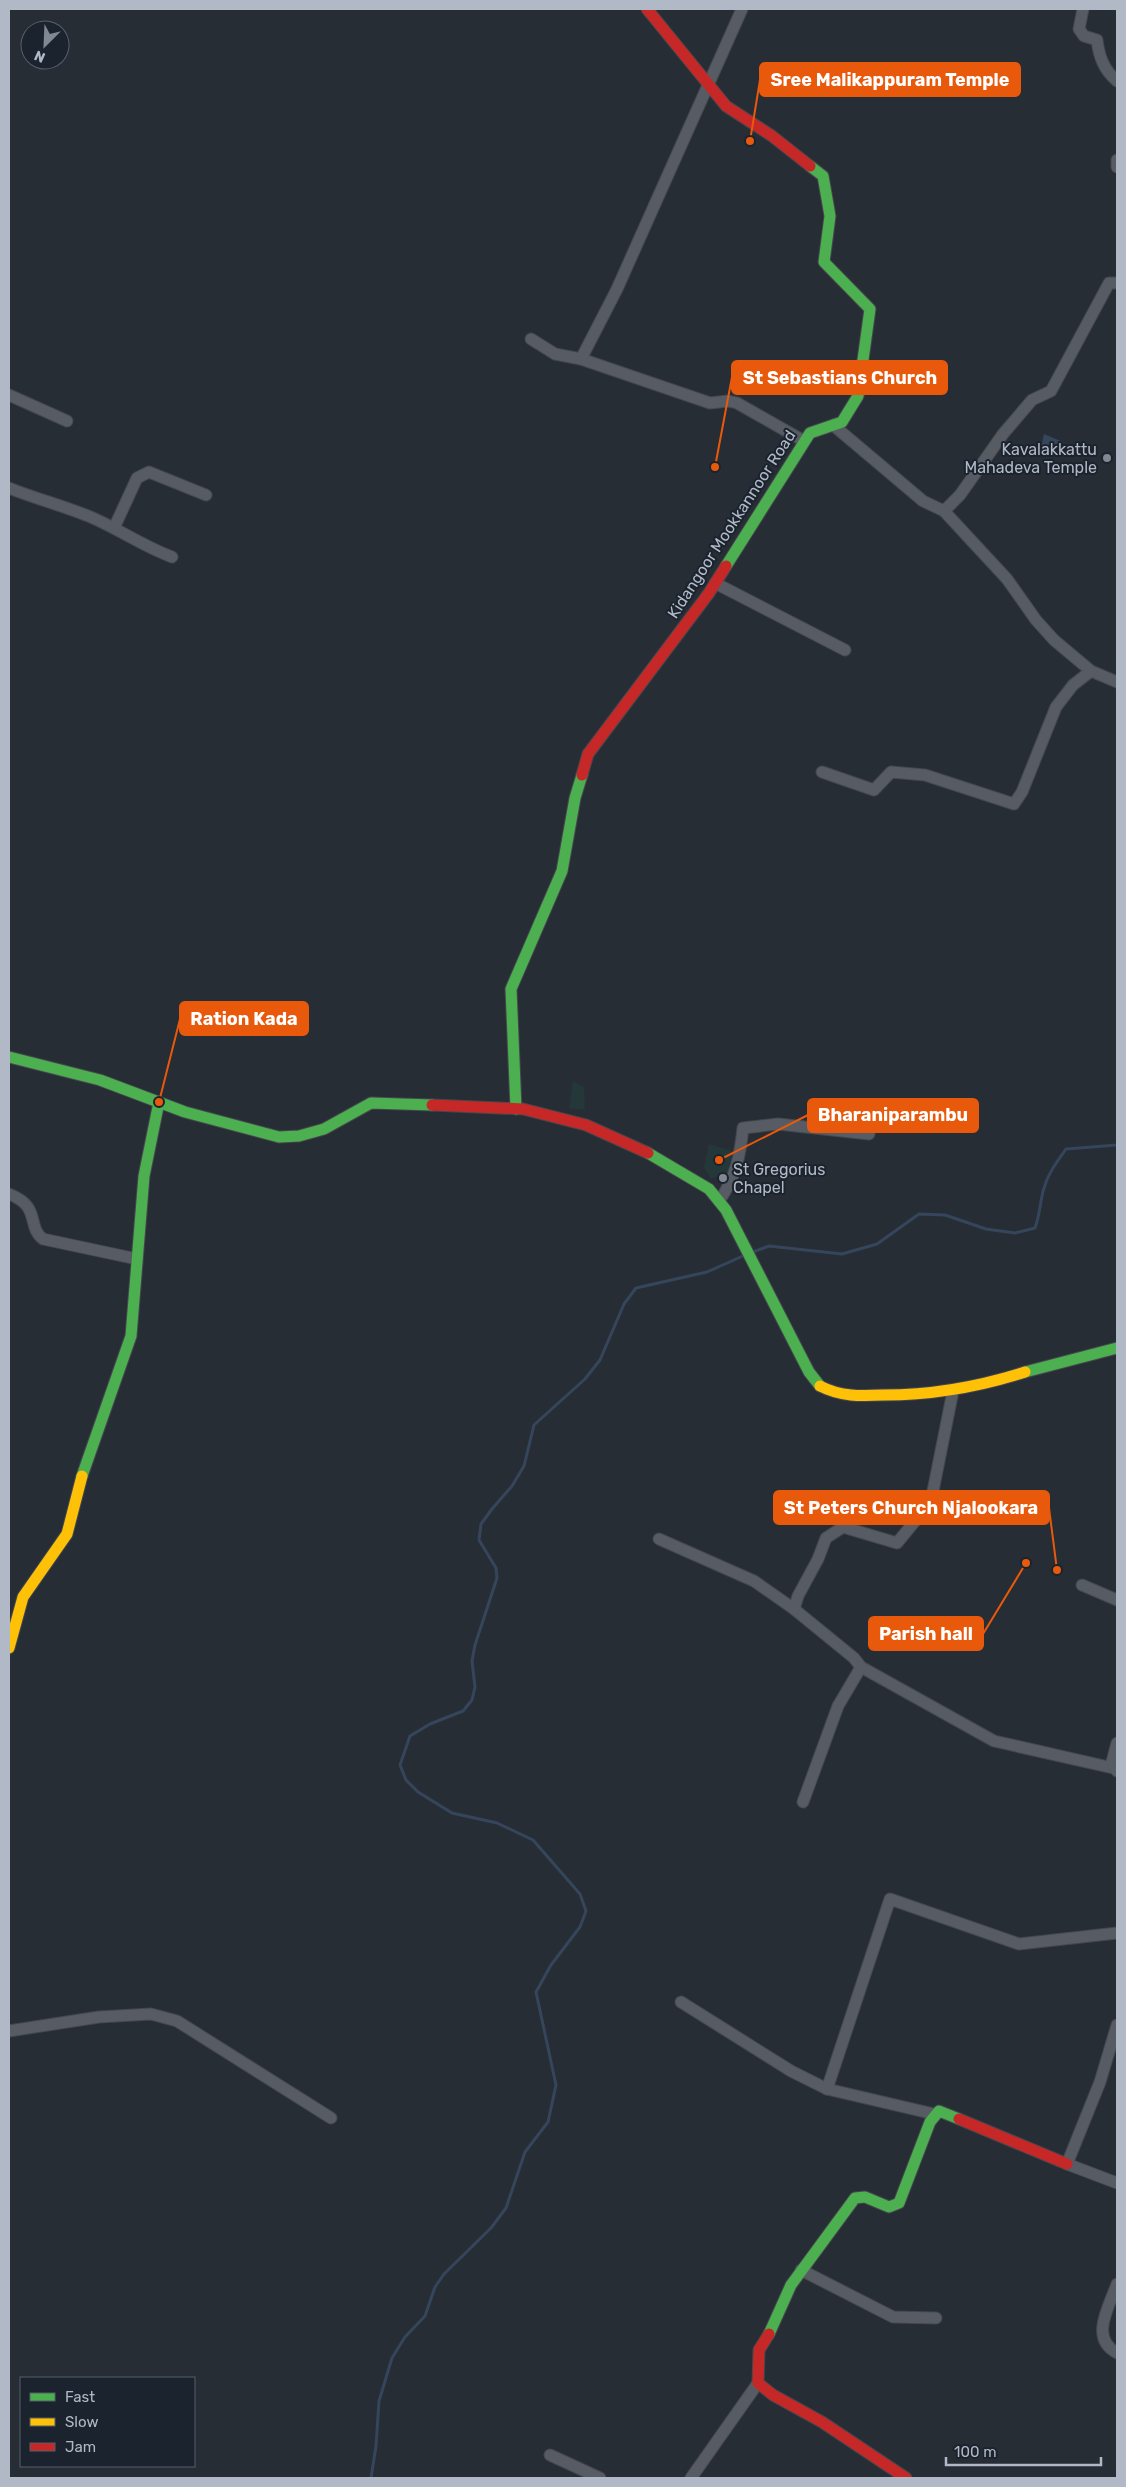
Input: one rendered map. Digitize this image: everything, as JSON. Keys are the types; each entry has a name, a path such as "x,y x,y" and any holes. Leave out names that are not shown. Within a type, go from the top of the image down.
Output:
{"street":[{"name":"Kidangoor Mookkannoor Road","path":"516,1109 511,989 530,941 562,871 575,798 588,754 714,583 810,433 842,422 858,396 870,309 824,262 830,216 823,176 772,136 726,106 707,86 647,9"},
{"path":"581,359 617,289 742,9"},
{"path":"1083,9 1079,29 1084,36 1097,40 1098,50 1107,73 1117,81"},
{"path":"1117,160 1117,167"},
{"path":"944,511 960,495 1003,434 1032,400 1050,391 1109,283 1117,284"},
{"path":"531,339 555,354 581,359 710,403 728,401 737,403 804,441"},
{"path":"9,395 67,421"},
{"path":"833,425 923,501 944,511 1008,579 1042,626 1091,671 1117,682"},
{"path":"114,528 136,478 149,472 206,496"},
{"path":"9,488 80,512 114,528 143,546 172,557"},
{"path":"714,583 845,650"},
{"path":"822,772 874,790 891,772 925,775 1014,804 1022,792 1056,707 1073,685 1091,671"},
{"path":"9,1057 81,1074 185,1112 279,1136 299,1136 324,1129 371,1104 516,1109 586,1125 648,1153 692,1177 709,1189 720,1201 809,1372 820,1386 845,1396 888,1397 953,1391 984,1385 1048,1365 1117,1348"},
{"path":"9,1648 24,1597 67,1534 80,1484 130,1336 144,1176 159,1102"},
{"path":"720,1201 731,1184 740,1152 743,1128 778,1124 869,1134"},
{"path":"9,1194 27,1204 38,1233 43,1239 137,1259"},
{"path":"794,1609 798,1596 818,1559 826,1538 843,1527 897,1543 925,1509 933,1491 953,1391"},
{"path":"660,1538 754,1581 794,1609 854,1658 861,1667 994,1741 1115,1770 1113,1755 1117,1743"},
{"path":"1082,1585 1117,1600"},
{"path":"803,1802 838,1706 861,1667"},
{"path":"827,2089 890,1899 1019,1944 1117,1933"},
{"path":"681,2002 791,2070 827,2089 934,2114"},
{"path":"9,2031 99,2017 151,2014 177,2021 331,2118"},
{"path":"1068,2164 1100,2082 1117,2025"},
{"path":"691,2478 758,2383 759,2350 801,2270 855,2198 865,2197 889,2206 899,2203 934,2114 939,2111 947,2113 1117,2183"},
{"path":"801,2270 893,2317 936,2318"},
{"path":"1117,2284 1101,2329 1107,2345 1117,2353"},
{"path":"758,2383 773,2395 822,2422 906,2478"},
{"path":"550,2454 600,2478"}],"shaded area":[{"path":"573,1081 584,1087 585,1110 569,1108"},
{"path":"709,1144 735,1152 730,1172 711,1179 704,1167"}],"water":[{"path":"1044,434 1063,442 1051,456 1040,452"}],"waterway":[{"path":"753,1252 769,1246 842,1254 877,1244 919,1214 945,1215 986,1229 1015,1233 1035,1228 1048,1177 1066,1149 1117,1145"},
{"path":"371,2478 376,2446 379,2401 392,2358 405,2337 425,2316 435,2287 444,2274 491,2228 506,2208 525,2152 548,2122 556,2085 536,1992 551,1965 580,1927 586,1911 580,1894 533,1840 497,1823 452,1813 418,1792 406,1780 400,1765 410,1736 430,1724 463,1711 472,1700 475,1687 472,1661 475,1645 497,1578 496,1568 479,1540 481,1524 512,1486 524,1466 534,1425 585,1379 600,1360 624,1304 636,1288 707,1272 745,1255"}],"traffic: fast":[{"path":"726,566 810,433 842,422 858,396 870,309 824,262 830,216 823,176 810,166"},
{"path":"516,1109 511,989 562,871 575,798 582,775"},
{"path":"9,1057 100,1080 185,1112 279,1137 299,1136 324,1129 371,1103 432,1105"},
{"path":"82,1476 131,1336 144,1176 159,1102"},
{"path":"648,1153 709,1189 726,1210 809,1372 820,1386"},
{"path":"1025,1372 1117,1348"},
{"path":"769,2334 791,2285 855,2198 865,2197 889,2207 899,2203 930,2122 939,2111 959,2119"}],"traffic: slow":[{"path":"820,1386 828,1390 851,1395 920,1394 973,1386 1025,1372"},
{"path":"9,1648 23,1597 67,1534 82,1476"}],"traffic: jam":[{"path":"647,9 726,106 772,136 810,166"},
{"path":"582,775 588,754 709,593 726,566"},
{"path":"432,1105 523,1109 586,1125 648,1153"},
{"path":"959,2119 1067,2164"},
{"path":"769,2334 759,2350 758,2383 773,2395 822,2422 906,2478"}],"place":[{"name":"Sree Malikappuram Temple","path":"750,141"},
{"name":"Kavalakkattu Mahadeva Temple","path":"1107,458"},
{"name":"St Sebastians Church","path":"715,467"},
{"name":"Ration Kada","path":"159,1102"},
{"name":"Bharaniparambu","path":"719,1160"},
{"name":"St Gregorius Chapel","path":"723,1178"},
{"name":"Parish hall","path":"1026,1563"},
{"name":"St Peters Church Njalookara","path":"1057,1570"}]}
